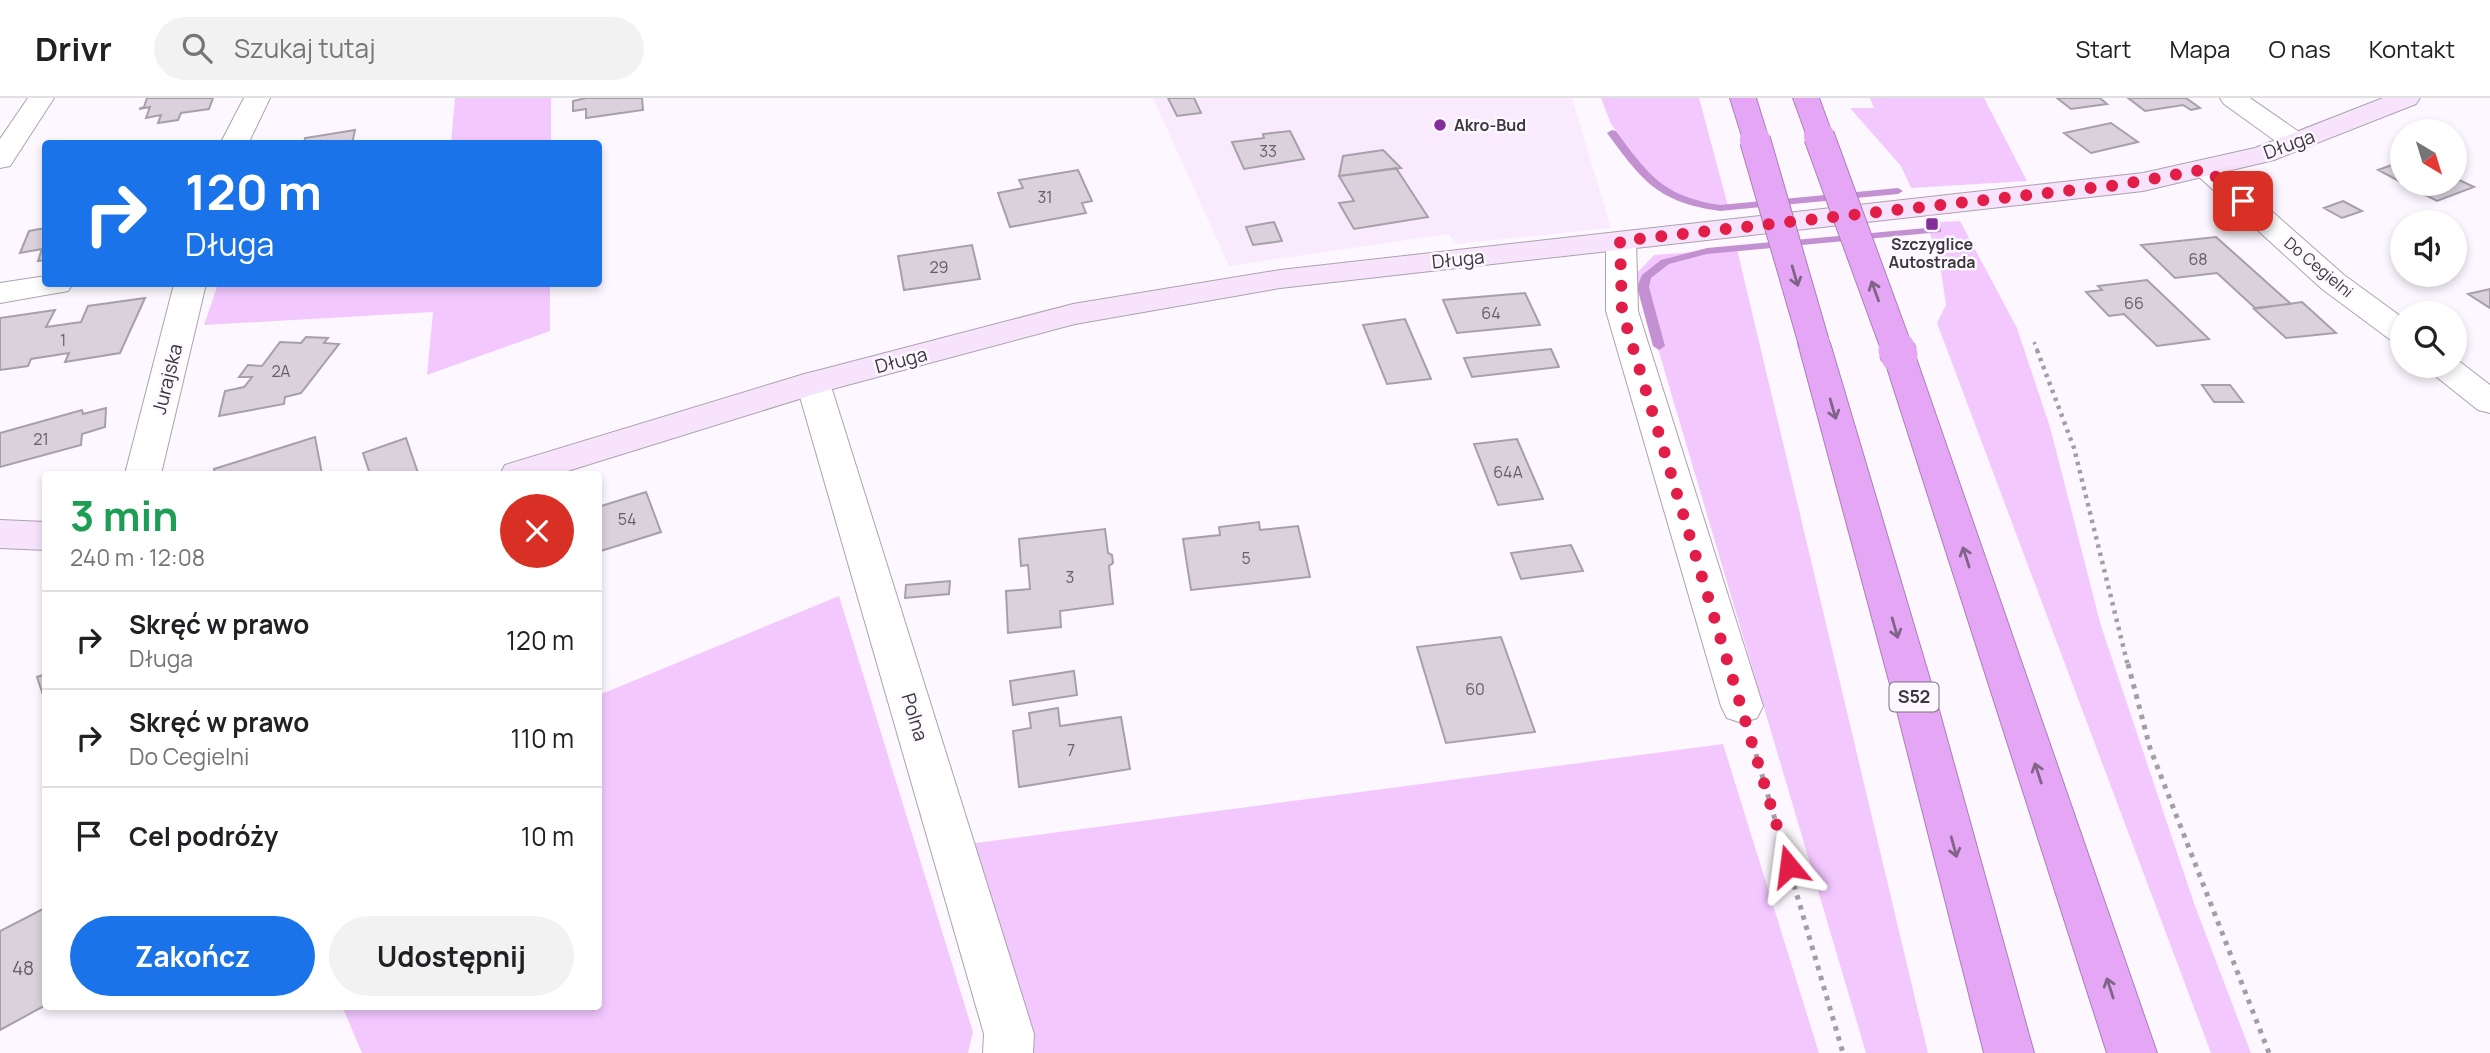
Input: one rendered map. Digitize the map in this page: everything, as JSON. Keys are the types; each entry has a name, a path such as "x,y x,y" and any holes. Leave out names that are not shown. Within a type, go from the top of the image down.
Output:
{"highway":[{"name":"S52","path":"1743,98 1916,703 2009,1053"},
{"path":"1806,98 1899,355 2132,1053"}],"street":[{"path":"0,160 41,98"},
{"path":"236,140 257,98"},
{"path":"2232,98 2295,142"},
{"name":"Długa","path":"528,471 813,383 1087,312 1280,279 2105,187 2207,169 2264,154 2407,98"},
{"name":"Do Cegielni","path":"2207,169 2333,282 2390,324"},
{"path":"1620,241 1622,311 1742,706"},
{"path":"0,293 42,286"},
{"name":"Jurajska","path":"145,471 189,287"},
{"path":"2460,378 2490,402"},
{"name":"Polna","path":"813,383 1009,1034 1008,1053"},
{"path":"0,534 42,536"}],"path":[{"path":"2034,342 2074,448 2097,548 2151,748 2269,1053"},
{"path":"1742,706 1843,1053"}],"shaded area":[{"path":"455,98 551,98 551,140 451,140"},
{"path":"1153,98 1572,98 1611,228 1457,244 1448,234 1229,266"},
{"path":"1601,98 1699,98 1728,206 1694,204 1668,194 1655,183 1611,124"},
{"path":"1870,98 1984,98 2027,181 1911,188 1901,166 1850,108 1874,108"},
{"path":"1960,221 2017,328 2050,427 2101,626 2195,906 2251,1053 2211,1053 1937,323 1946,305 1939,258 1926,223"},
{"path":"1737,249 1928,1053 1866,1053 1636,274 1654,255"},
{"path":"217,287 550,287 550,331 427,375 433,312 204,325"},
{"path":"839,596 973,1032 968,1053 362,1053 344,1010 602,1010 602,694"},
{"path":"1723,744 1819,1053 1029,1053 968,844"}],"building":[{"path":"147,98 213,98 209,109 181,113 178,120 158,123 161,115 146,118 150,107 139,109 144,107"},
{"path":"586,98 642,98 643,110 586,118 586,109 573,111 573,101"},
{"path":"1168,98 1194,98 1201,113 1177,116"},
{"path":"2057,98 2100,98 2107,104 2071,109"},
{"path":"2128,98 2186,98 2200,108 2191,110 2183,105 2145,111"},
{"path":"2111,123 2138,142 2091,153 2064,133"},
{"path":"355,130 353,140 305,138"},
{"path":"1290,131 1304,159 1244,169 1232,142"},
{"path":"1383,150 1401,168 1339,176 1343,156"},
{"path":"2390,166 2390,176 2378,170"},
{"path":"1396,168 1428,217 1354,229 1339,203 1354,201 1339,176"},
{"path":"1078,170 1092,201 1082,203 1086,213 1010,227 998,193 1023,188 1019,180"},
{"path":"2427,196 2450,196 2437,201"},
{"path":"2343,201 2362,211 2342,218 2324,208"},
{"path":"1274,222 1282,241 1253,245 1246,227"},
{"path":"42,229 42,249 20,253 29,231"},
{"path":"2216,237 2291,304 2255,308 2217,273 2175,278 2141,245"},
{"path":"972,245 980,279 904,290 898,256"},
{"path":"2147,280 2209,339 2157,346 2124,314 2109,316 2086,292 2102,290 2098,286"},
{"path":"2490,289 2490,308 2468,294"},
{"path":"1525,293 1540,325 1457,333 1443,300"},
{"path":"145,298 120,353 65,362 69,353 31,359 28,366 0,370 0,318 55,310 46,327 81,322 88,306"},
{"path":"2302,302 2336,333 2286,338 2254,309"},
{"path":"1405,319 1431,379 1387,384 1363,325"},
{"path":"306,337 328,338 324,343 339,344 301,393 285,397 284,404 219,416 225,391 244,387 252,377 239,377 248,365 262,366 280,342 301,343"},
{"path":"1551,349 1559,367 1472,377 1464,358"},
{"path":"2202,385 2230,385 2243,402 2214,402"},
{"path":"106,408 105,427 82,434 81,445 0,467 0,433 82,410 83,414"},
{"path":"315,437 321,471 214,471"},
{"path":"406,438 417,471 369,471 363,453"},
{"path":"1517,439 1543,499 1498,505 1474,444"},
{"path":"646,492 661,532 602,551 602,506"},
{"path":"1259,522 1260,530 1298,526 1310,577 1191,590 1183,539 1220,535 1219,527"},
{"path":"1105,529 1108,553 1112,555 1113,563 1109,566 1113,604 1060,611 1061,627 1008,633 1006,591 1030,589 1028,565 1021,566 1019,539"},
{"path":"1571,545 1583,571 1521,579 1511,553"},
{"path":"950,581 949,594 905,598 906,585"},
{"path":"1501,637 1535,732 1446,743 1417,647"},
{"path":"1074,671 1077,695 1013,705 1010,681"},
{"path":"42,675 42,692 37,677"},
{"path":"1058,708 1060,726 1121,717 1130,769 1019,787 1013,731 1031,728 1029,713"},
{"path":"42,910 42,1007 0,1030 0,931"}],"waterway":[{"path":"1612,133 1656,185 1668,194 1699,205 1720,208 1898,191"},
{"path":"1659,346 1643,287 1646,277 1665,262 1707,251 1937,230"}],"place":[{"name":"Akro-Bud","path":"1440,125"},
{"name":"Szczyglice Autostrada","path":"1932,224"}],"route":[{"path":"1789,866 1622,311 1620,241 2143,182 2207,169 2243,201"}]}
